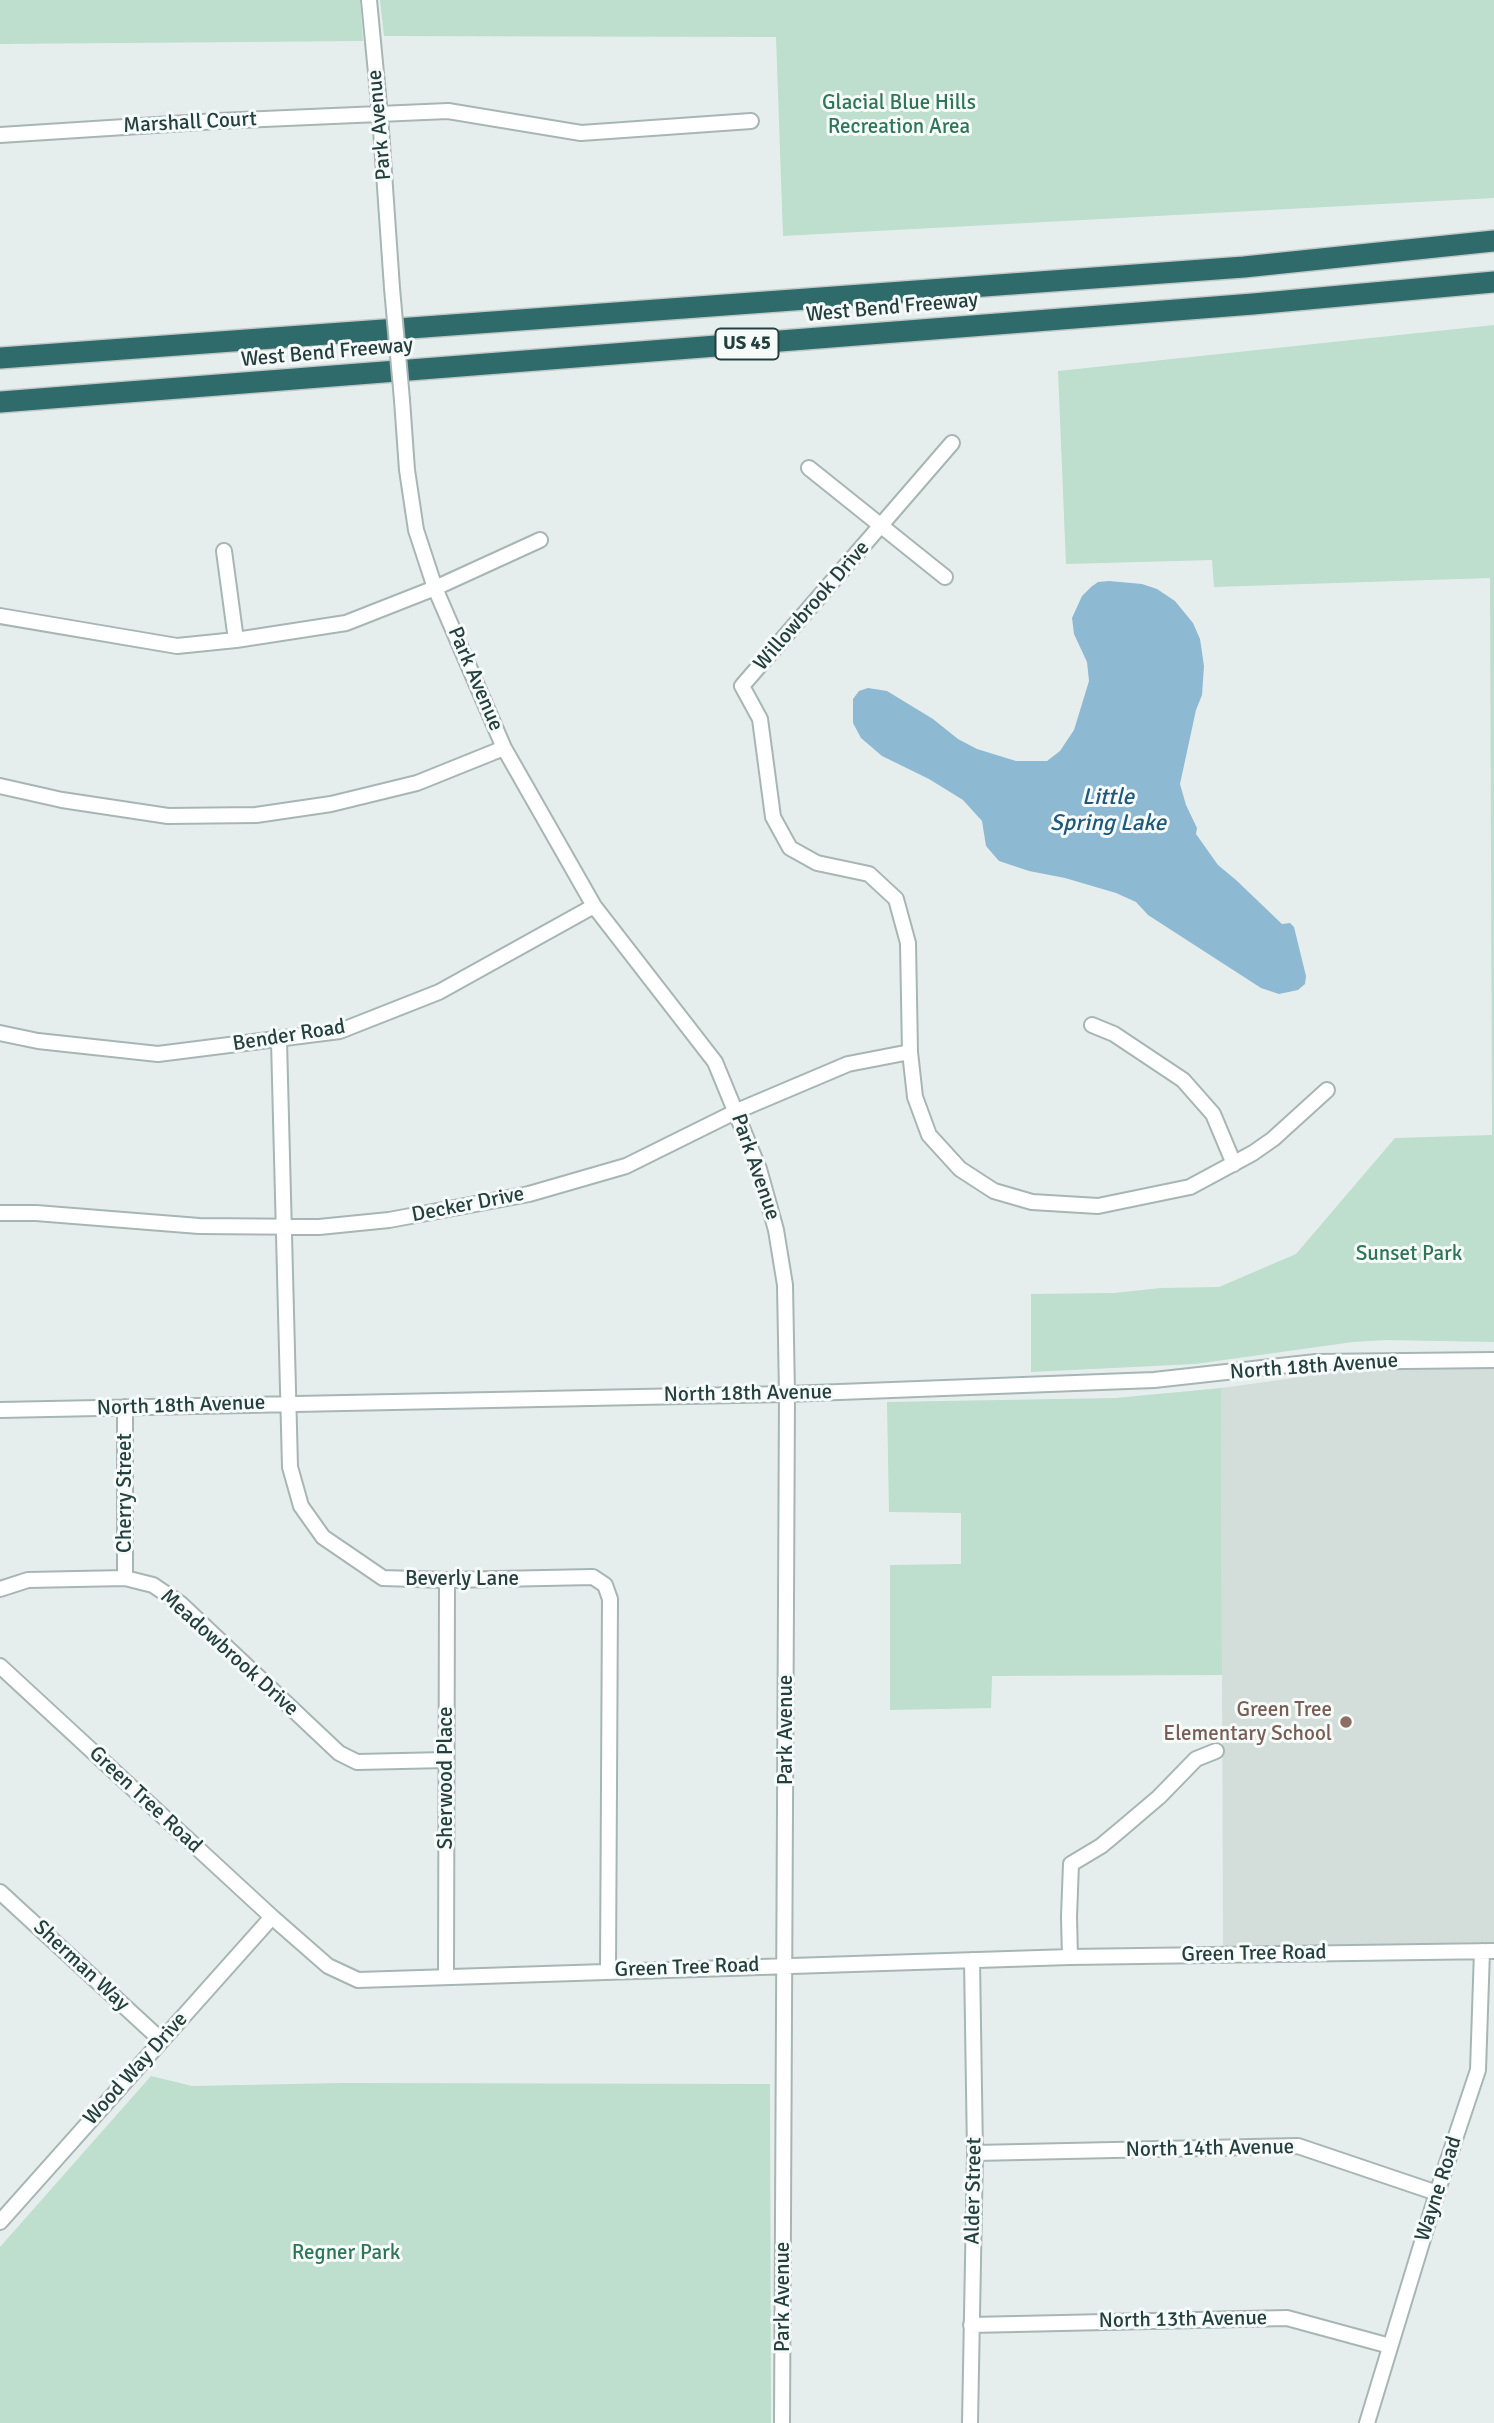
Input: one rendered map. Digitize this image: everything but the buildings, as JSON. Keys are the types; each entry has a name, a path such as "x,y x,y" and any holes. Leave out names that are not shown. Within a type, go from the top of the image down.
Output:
{"highway":[{"name":"West Bend Freeway","path":"0,358 1244,267 1494,241"},
{"name":"West Bend Freeway","path":"0,402 1253,304 1494,282"},
{"path":"0,347 69,352"},
{"path":"0,417 88,396"}],"street":[{"name":"Park Avenue","path":"369,0 407,470 416,530 435,588 504,748 594,906 715,1062 759,1168 776,1230 785,1285 787,1394 782,2423"},
{"name":"Marshall Court","path":"0,135 218,121 448,111 582,133 751,121"},
{"name":"Willowbrook Drive","path":"910,1052 908,943 896,899 869,874 817,863 790,848 773,817 760,719 742,686 952,443"},
{"name":"Willowbrook Drive","path":"809,468 945,577"},
{"path":"0,616 177,646 236,640 346,623 435,588 540,540"},
{"path":"224,551 236,640"},
{"path":"0,786 62,800 168,816 256,814 331,804 417,783 504,748"},
{"name":"Bender Road","path":"0,1033 38,1041 158,1054 279,1041 340,1031 439,992 594,906"},
{"path":"1091,1025 1114,1034 1183,1080 1213,1114 1234,1164"},
{"name":"Beverly Lane","path":"279,1041 290,1467 301,1506 323,1537 383,1578 447,1580 593,1577 605,1585 610,1600 608,1970"},
{"path":"910,1052 915,1097 929,1135 960,1169 994,1192 1032,1202 1098,1206 1190,1187 1234,1164 1273,1139 1327,1090"},
{"name":"Decker Drive","path":"0,1213 36,1213 199,1226 319,1227 389,1220 529,1194 626,1166 737,1111 848,1064 910,1052"},
{"name":"North 18th Avenue","path":"0,1410 787,1394 1154,1380 1316,1363 1494,1360"},
{"name":"Cherry Street","path":"125,1407 125,1578"},
{"name":"Meadowbrook Drive","path":"0,1589 28,1580 125,1578 153,1585 181,1604 339,1753 357,1762 446,1760"},
{"name":"Sherwood Place","path":"446,1976 447,1580"},
{"name":"Green Tree Road","path":"0,1666 272,1917 328,1966 358,1980 1070,1956 1488,1951"},
{"path":"1070,1956 1071,1864 1101,1846 1119,1831 1159,1797 1196,1759 1216,1751"},
{"name":"Sherman Way","path":"0,1892 161,2040"},
{"name":"Wood Way Drive","path":"0,2222 272,1917"},
{"name":"Wayne Road","path":"1367,2423 1437,2193 1478,2070 1488,1951"},
{"name":"Alder Street","path":"970,2423 975,2153 972,1960"},
{"name":"North 14th Avenue","path":"975,2153 1298,2146 1437,2193"},
{"name":"North 13th Avenue","path":"971,2325 1287,2318 1390,2346"}],"shaded area":[{"path":"1359,1369 1494,1369 1494,1942 1223,1949 1221,1388"}],"green space":[{"path":"0,0 360,0 363,41 0,44"},
{"name":"Glacial Blue Hills Recreation Area","path":"380,0 1494,0 1494,198 783,236 776,37 384,36"},
{"name":"Sunset Park","path":"1494,325 1494,1342 1353,1342 1195,1364 1031,1372 1031,1294 1219,1287 1296,1254 1395,1138 1492,1135 1490,578 1214,587 1212,560 1066,564 1058,371"},
{"path":"1221,1388 1222,1675 992,1676 991,1708 890,1710 890,1565 961,1564 961,1513 889,1512 887,1402 1116,1398"},
{"name":"Regner Park","path":"151,2076 192,2086 343,2083 770,2084 771,2423 0,2423 0,2247"}],"water":[{"name":"Little Spring Lake","path":"1098,582 1142,584 1157,589 1175,601 1193,623 1200,639 1204,666 1202,695 1196,710 1180,784 1186,805 1197,828 1196,834 1218,865 1282,924 1290,923 1294,927 1306,976 1305,984 1298,990 1279,994 1261,988 1148,915 1136,902 1116,893 999,861 986,846 982,821 963,800 929,779 882,756 861,738 853,723 853,699 859,691 868,688 887,691 977,749 1016,761 1047,761 1060,751 1074,730 1089,681 1087,662 1074,634 1072,618 1082,596 1091,587"}],"place":[{"name":"Green Tree Elementary School","path":"1346,1722"}]}
